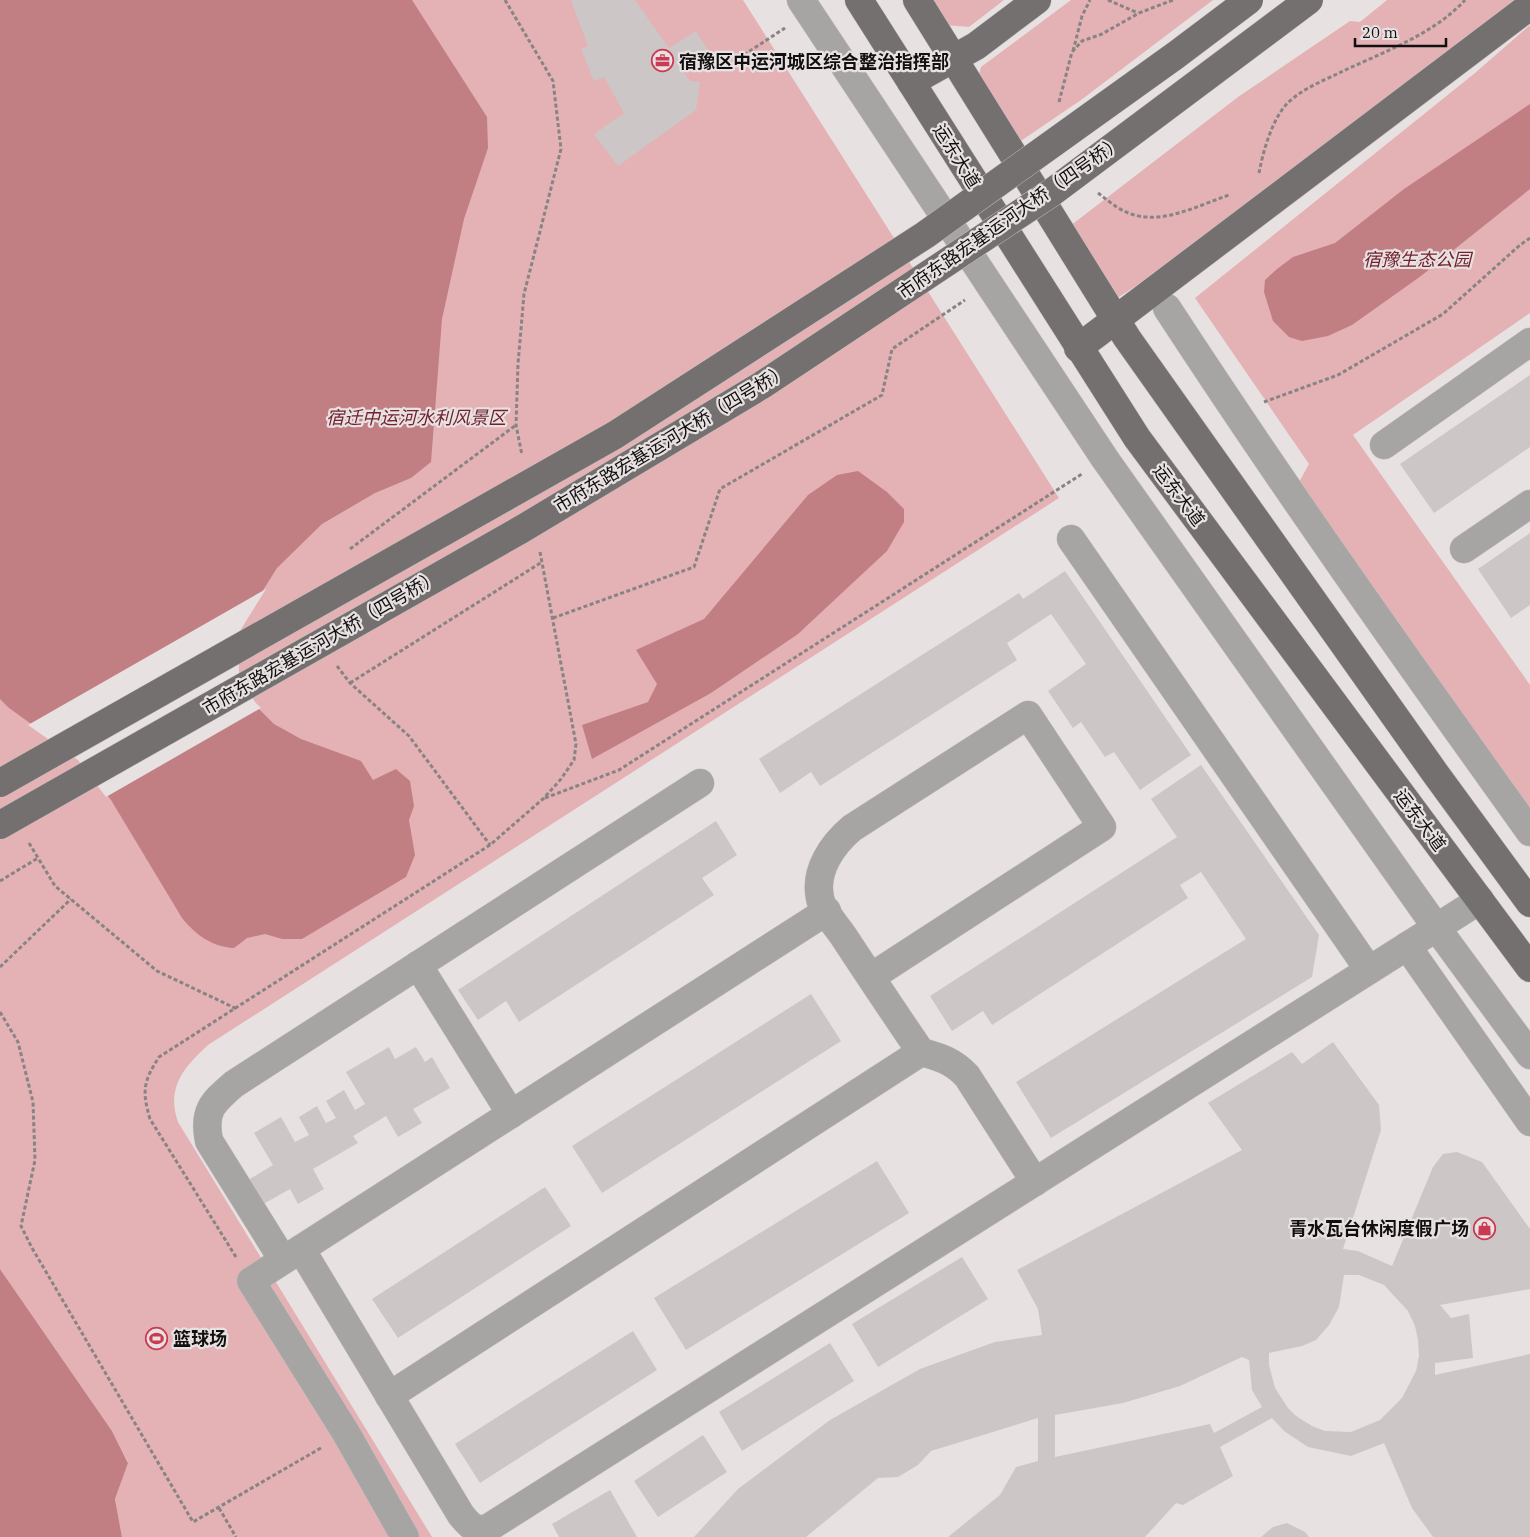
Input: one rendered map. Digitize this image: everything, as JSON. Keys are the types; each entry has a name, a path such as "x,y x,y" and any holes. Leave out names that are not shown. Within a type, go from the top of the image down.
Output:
{"main road":[{"name":"运东大道","path":"860,0 1078,348 1137,438 1530,968"},
{"path":"917,0 1127,338 1435,773 1530,903"},
{"path":"911,82 976,46 1037,0"},
{"name":"市府东路宏基运河大桥（四号桥）","path":"0,783 615,435 925,235 1176,55 1248,0"},
{"name":"市府东路宏基运河大桥（四号桥）","path":"12,830 762,385 1050,193 1309,0"},
{"path":"1078,348 1530,6"}],"lane":[{"path":"805,6 1105,459 1436,927 1530,1055"},
{"path":"1167,308 1236,415 1384,630 1530,832"},
{"path":"1384,445 1530,342"},
{"path":"1464,549 1530,504"},
{"path":"1071,539 1370,970"},
{"path":"871,977 1102,827 1028,715 852,828 837,841 820,875 820,898 826,911 921,1052 943,1057 957,1066 967,1076 1035,1182"},
{"path":"700,783 234,1084 211,1107 205,1123 209,1140 292,1254 389,1396 461,1515 470,1526 478,1530 488,1528 1480,900"},
{"path":"405,1537 346,1433 251,1281 826,911"},
{"path":"1407,946 1530,1122"},
{"path":"418,965 511,1114"},
{"path":"389,1396 921,1052"}],"path":[{"path":"505,0 553,81 561,149 524,294 516,424 523,459"},
{"path":"1072,52 1082,16 1090,0"},
{"path":"1108,0 1139,13"},
{"path":"733,62 805,6"},
{"path":"1256,404 1338,375 1443,314 1520,244 1530,238"},
{"path":"554,618 694,567 720,489 882,395 892,349 989,285"},
{"path":"544,798 619,770 1105,459"},
{"path":"251,1281 150,1120 144,1096 147,1076 159,1057 237,1009 490,845 544,798 574,760 576,744 539,544"},
{"path":"350,683 542,562"},
{"path":"12,830 38,858 55,886 157,971 237,1009"},
{"path":"0,881 38,858"},
{"path":"0,967 71,899"},
{"path":"0,1012 18,1042 34,1102 35,1160 21,1226 32,1248 193,1522 346,1433"},
{"path":"218,1508 236,1537"}],"green space":[{"name":"宿迁中运河水利风景区","path":"0,0 743,0 1059,498 208,1045 185,1070 176,1088 174,1099 178,1122 432,1537 122,1537 115,1499 128,1462 112,1431 0,1269"},
{"path":"910,0 1004,0 969,27 945,25"},
{"path":"1071,0 1213,0 1081,100 1012,147 974,92 981,67"},
{"path":"1387,0 1514,0 1483,27 1136,286 1114,300 1070,226 1238,97 1350,21 1360,22"},
{"name":"宿豫生态公园","path":"1530,25 1530,313 1353,435 1530,685 1530,816 1298,484 1309,464 1195,298 1475,73"}],"shaded area":[{"path":"0,0 412,0 487,117 488,148 464,219 442,319 431,462 411,478 375,493 322,524 277,568 236,633 237,676 253,703 274,724 301,739 361,761 373,780 396,769 410,781 414,806 409,820 415,855 406,877 302,939 282,939 265,934 247,938 234,948 212,943 199,935 182,918 111,800 80,759 9,708 0,699"},
{"path":"1530,104 1530,189 1421,276 1352,325 1328,336 1302,341 1289,337 1273,321 1264,292 1265,280 1277,269 1293,257 1335,243 1404,189"},
{"path":"858,471 887,492 904,509 904,522 887,551 798,634 711,693 592,759 582,725 648,702 657,684 636,650 704,619 808,495 837,475"},
{"path":"0,1269 112,1431 128,1463 115,1499 122,1537 0,1537"}],"pier":[{"path":"266,589 238,634 239,675 255,702 261,708 106,797 78,760 28,725"}],"building":[{"path":"571,0 635,0 669,48 696,31 708,50 681,68 690,81 700,82 696,110 618,166 594,134 624,113 604,77 594,81 581,49 588,46"},
{"path":"1530,375 1530,447 1434,513 1400,464"},
{"path":"1530,533 1530,605 1511,618 1478,569"},
{"path":"1065,571 1191,755 1140,790 1114,752 1105,757 1081,722 1073,728 1048,691 1086,664 1051,614 1007,643 1017,660 820,786 811,772 780,793 759,759 1019,593 1023,599"},
{"path":"1201,765 1319,935 1312,977 1051,1138 1016,1082 1246,939 1201,872 1180,885 1188,898 992,1025 983,1011 952,1031 930,996 1177,837 1151,799"},
{"path":"716,821 737,855 702,878 714,895 519,1022 506,1001 478,1020 458,990"},
{"path":"811,994 841,1041 602,1193 572,1146"},
{"path":"1333,1042 1379,1105 1381,1130 1343,1249 1358,1251 1392,1266 1433,1167 1443,1154 1457,1152 1482,1162 1530,1229 1530,1289 1440,1305 1451,1318 1469,1314 1473,1358 1435,1363 1435,1375 1530,1354 1530,1537 1433,1537 1412,1508 1384,1443 1351,1456 1308,1447 1284,1431 1272,1418 1220,1447 1233,1476 1183,1505 1176,1503 1145,1537 948,1537 1000,1495 1016,1467 1038,1461 1038,1418 931,1451 918,1465 898,1477 878,1478 806,1537 694,1537 738,1489 830,1420 920,1369 995,1342 1042,1335 1038,1309 1017,1270 1242,1150 1208,1103 1292,1052 1302,1064","holes":["1344,1275 1359,1275 1384,1285 1408,1311 1415,1326 1419,1356 1416,1371 1402,1398 1380,1420 1351,1432 1325,1431 1312,1426 1296,1416 1288,1408 1275,1388 1269,1365 1269,1353 1302,1346 1316,1340 1329,1325 1339,1307","1242,1357 1249,1360 1252,1390 1262,1407 1214,1433 1210,1424 1055,1457 1055,1415 1123,1403 1180,1386"]},
{"path":"389,1047 395,1059 416,1047 425,1062 432,1057 450,1088 413,1109 422,1123 398,1137 386,1116 353,1136 358,1143 313,1169 324,1189 298,1204 290,1189 258,1207 243,1183 273,1165 254,1133 281,1117 295,1142 309,1135 299,1117 317,1106 326,1123 336,1118 326,1101 344,1090 355,1110 365,1104 346,1072"},
{"path":"877,1161 909,1213 686,1350 654,1298"},
{"path":"545,1187 571,1226 398,1338 372,1299"},
{"path":"962,1257 988,1299 878,1367 852,1324"},
{"path":"633,1331 657,1370 480,1483 455,1444"},
{"path":"830,1343 854,1381 742,1451 719,1412"},
{"path":"703,1435 727,1472 658,1517 634,1481"},
{"path":"610,1490 637,1537 559,1537 552,1524"},
{"path":"1287,1523 1305,1532 1309,1537 1261,1537 1273,1527"}],"place":[{"name":"宿豫区中运河城区综合整治指挥部","path":"663,61"},
{"name":"青水瓦台休闲度假广场","path":"1485,1228"},
{"name":"篮球场","path":"157,1338"}]}
